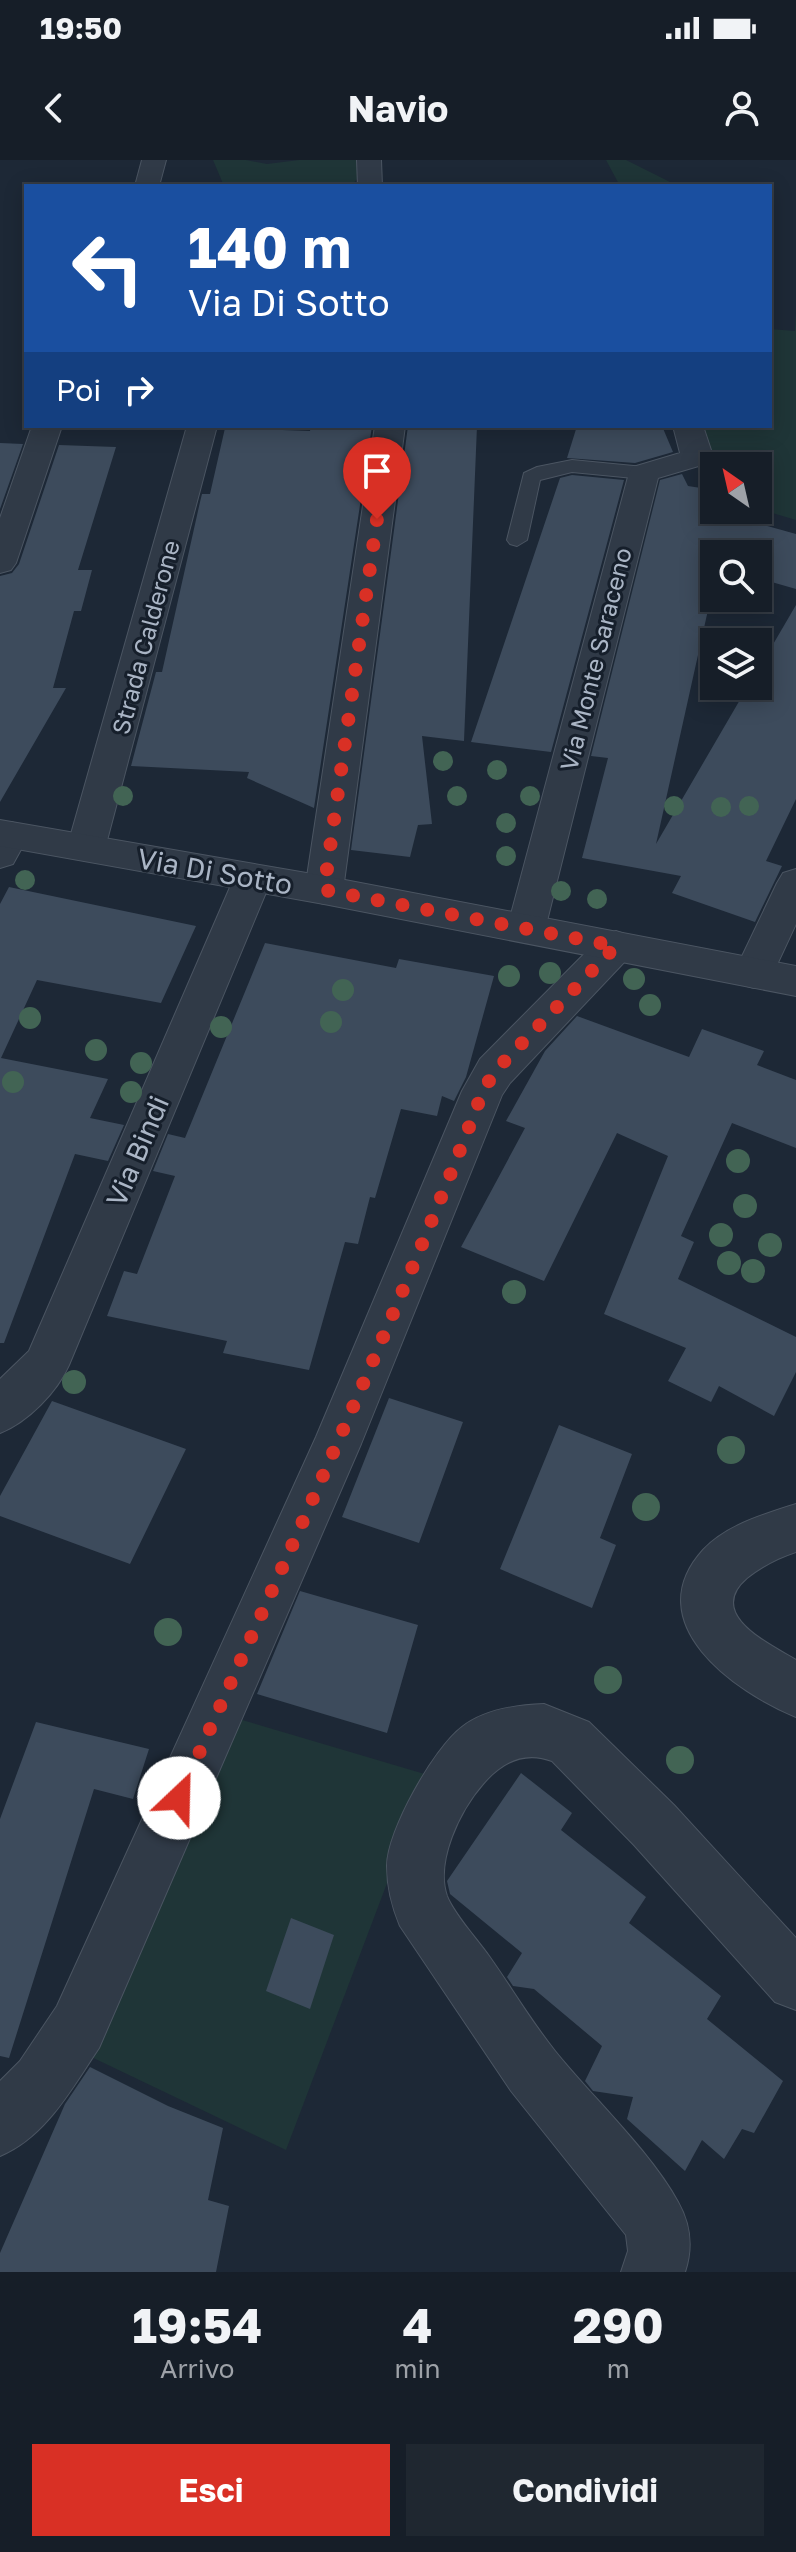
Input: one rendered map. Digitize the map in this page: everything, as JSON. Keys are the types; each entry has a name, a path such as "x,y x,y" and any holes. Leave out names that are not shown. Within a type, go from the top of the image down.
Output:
{"street":[{"path":"148,184 154,160"},
{"path":"369,160 370,184"},
{"path":"0,563 46,428"},
{"name":"Strada Calderone","path":"86,848 201,428"},
{"path":"324,890 390,428"},
{"path":"644,473 692,459 696,450 689,428"},
{"name":"Via Monte Saraceno","path":"526,929 644,473"},
{"name":"Via Di Sotto","path":"4,841 86,848 324,890 796,981"},
{"name":"Via Bindi","path":"0,1411 46,1365 253,878"},
{"path":"754,973 796,883"},
{"path":"0,2125 41,2082 78,2027 342,1434 429,1229 483,1091 495,1071 616,946"},
{"path":"796,1528 743,1547 725,1560 707,1596 708,1613 726,1644 796,1691"},
{"path":"653,2272 660,2251 656,2224 633,2191 532,2070 420,1906 415,1864 422,1836 460,1769 482,1745 512,1732 544,1731 570,1741 654,1825 796,1981"}],"lane":[{"path":"517,540 531,477 545,468 565,465 644,473"}],"green space":[{"path":"213,160 246,160 267,164 299,160 356,160 358,178 353,184 223,184"},
{"path":"606,160 626,160 674,184 619,184"},
{"path":"796,312 796,520 772,513 772,452 703,452 695,428 772,428 772,329 795,331"},
{"path":"232,1717 428,1775 286,2150 83,2053"}],"building":[{"path":"225,428 310,431 311,428 372,428 314,808 247,778 249,772 131,766 156,672 162,672 202,494 210,494"},
{"path":"408,428 477,428 464,741 422,736 432,824 418,825 410,857 351,850"},
{"path":"576,428 663,428 673,452 635,463 567,458"},
{"path":"0,443 23,444 0,509"},
{"path":"59,445 116,447 78,570 92,570 81,611 74,611 53,688 66,688 0,802 0,576 12,573 19,564"},
{"path":"682,474 688,486 700,488 700,524 760,524 796,534 796,589 772,582 772,540 700,540 700,612 708,612 704,628 700,628 700,646 656,844 740,700 772,700 772,646 796,605 796,799 766,861 782,866 755,922 672,893 681,876 582,858 608,758 591,756 660,480"},
{"path":"572,475 624,480 551,752 471,742 560,478"},
{"path":"9,887 196,926 161,1003 37,980 1,1058 108,1079 90,1118 124,1125 108,1161 75,1154 4,1343 0,1343 0,904"},
{"path":"265,943 396,968 399,959 494,976 466,1077 454,1101 442,1096 437,1116 401,1109 375,1198 370,1197 358,1244 345,1242 309,1370 223,1353 227,1341 107,1316 124,1271 137,1274 175,1176 153,1171 168,1134 185,1138"},
{"path":"577,1016 689,1057 702,1029 764,1051 757,1065 796,1080 796,1148 732,1123 681,1236 694,1242 678,1279 796,1337 796,1372 774,1416 719,1386 711,1402 668,1381 686,1348 604,1314 668,1156 617,1133 544,1281 461,1247 525,1128 506,1121 545,1051"},
{"path":"389,1398 463,1422 419,1543 342,1517"},
{"path":"52,1401 186,1449 130,1564 0,1516 0,1496"},
{"path":"559,1425 632,1454 600,1538 616,1545 592,1608 500,1569"},
{"path":"300,1591 418,1625 387,1733 257,1694"},
{"path":"36,1722 149,1749 133,1799 94,1789 9,2058 0,2056 0,1819"},
{"path":"521,1773 572,1813 561,1830 646,1897 629,1923 721,1996 707,2019 783,2081 754,2133 742,2129 724,2159 702,2140 685,2171 627,2119 633,2097 593,2091 585,2081 602,2046 534,1989 513,1986 507,1977 522,1953 450,1894 447,1881"},
{"path":"291,1918 334,1935 310,2009 266,1991"},
{"path":"90,2067 168,2106 223,2128 208,2200 229,2206 216,2272 0,2272 0,2253 65,2104"}],"route":[{"path":"179,1798 336,1448 429,1229 483,1091 495,1071 616,946 324,890 377,519"}]}
